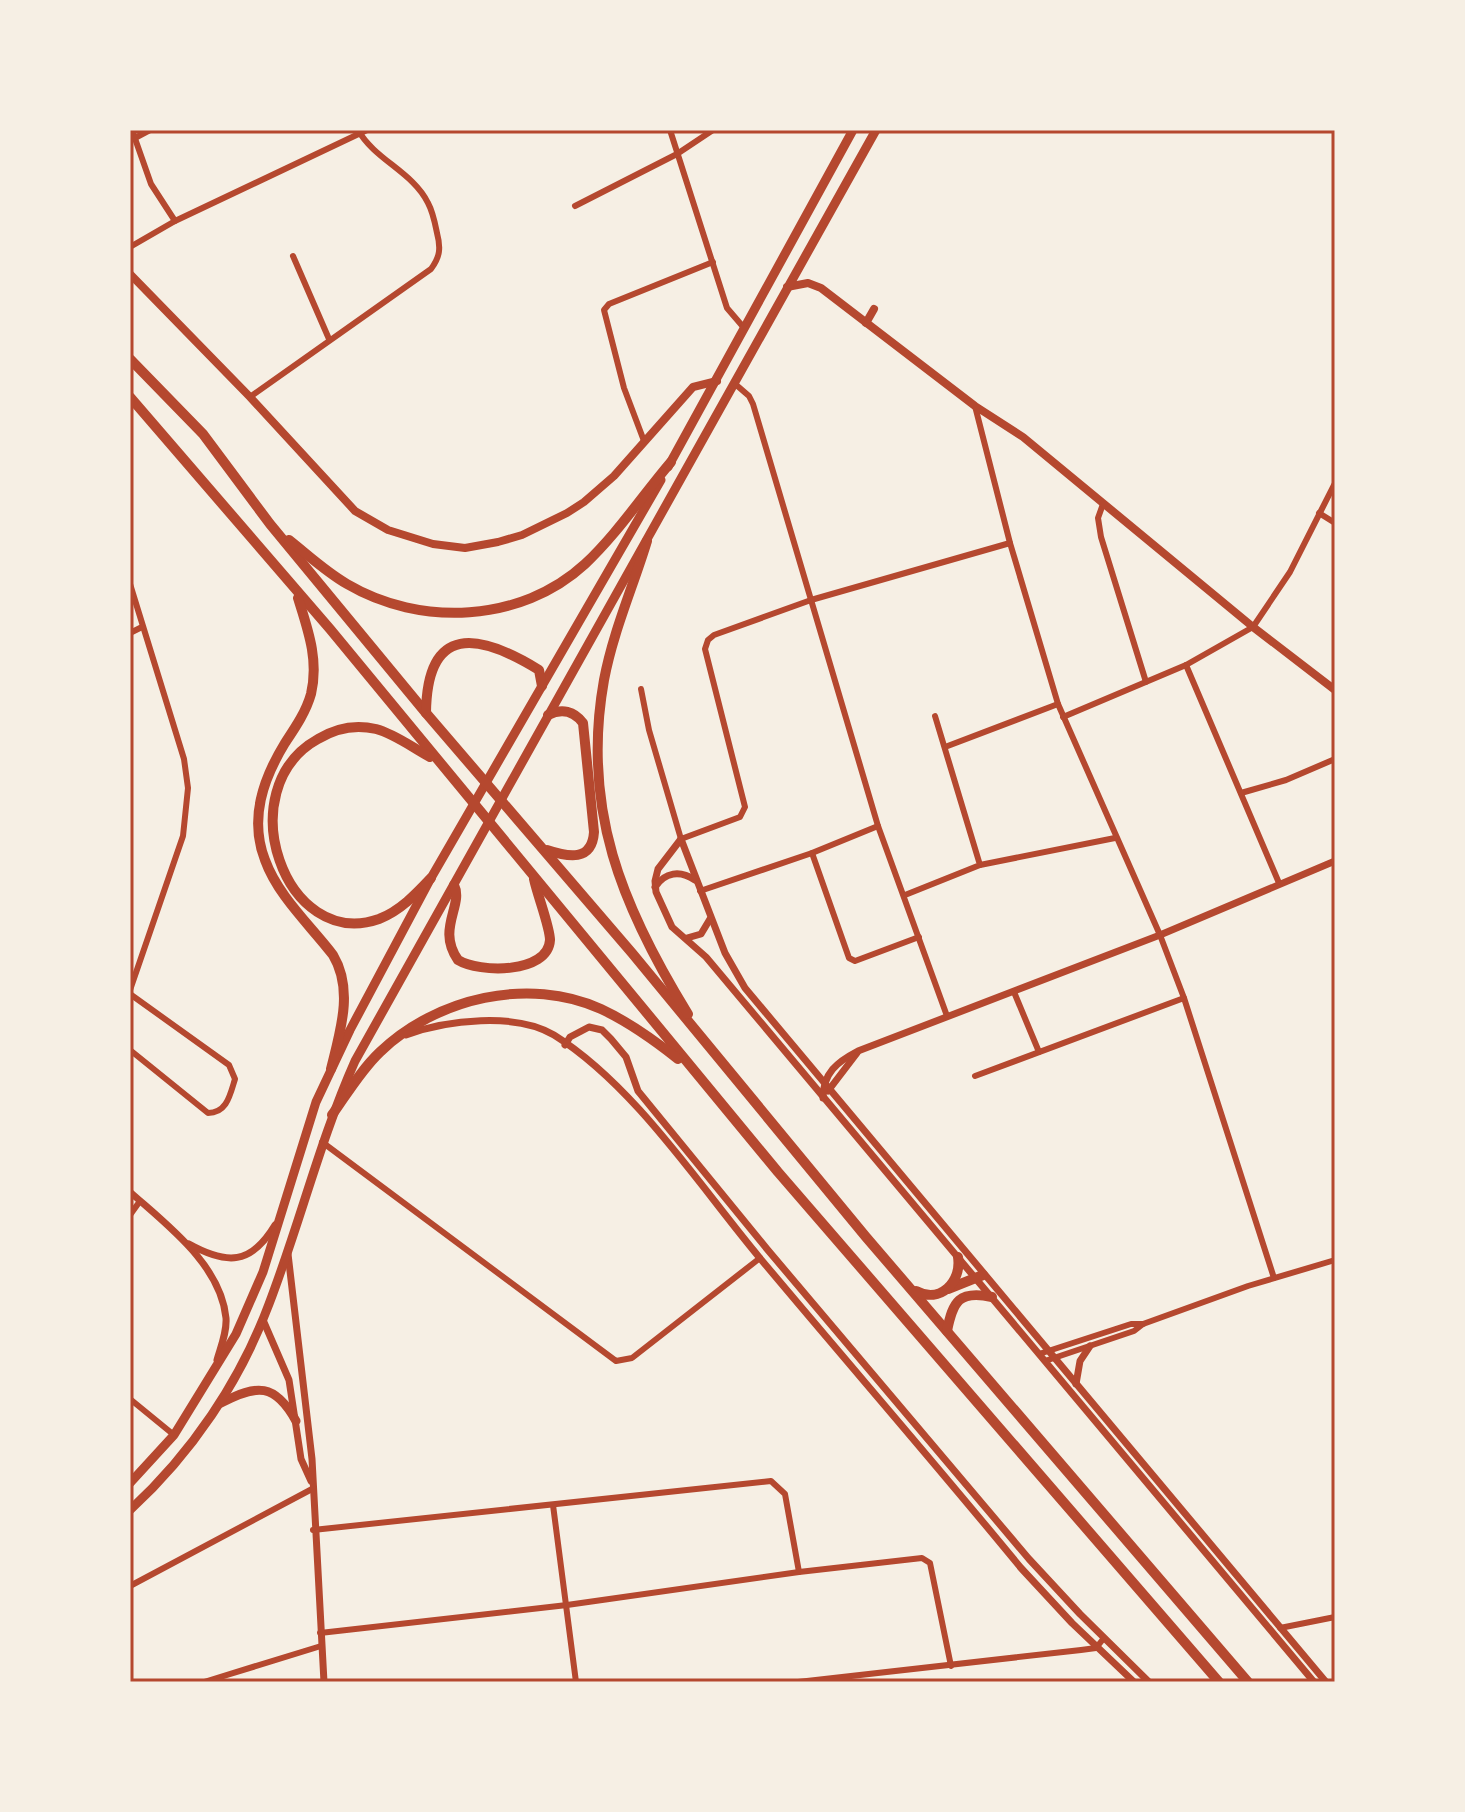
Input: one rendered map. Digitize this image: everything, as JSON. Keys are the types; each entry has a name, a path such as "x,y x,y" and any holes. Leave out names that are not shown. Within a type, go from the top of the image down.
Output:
{"highway":[{"path":"130,1483 174,1435 248,1309 316,1102 331,1069 431,878 671,462 853,130"},
{"path":"130,1510 169,1471 218,1404 239,1369 263,1320 322,1142 355,1061 876,130"},
{"path":"130,359 203,434 270,524 426,713 545,850 907,1285 1248,1682"},
{"path":"130,397 330,629 690,1068 1219,1682"},
{"path":"270,524 347,585 399,607 437,614 482,611 528,598 552,587 583,566 617,531 671,462"},
{"path":"647,541 618,624 604,681 599,734 600,794 608,838 625,896 646,943 712,1053"},
{"path":"296,592 312,642 314,667 311,694 266,778 259,801 258,823 265,860 275,880 333,955 340,969 344,1001 331,1069"},
{"path":"426,713 426,685 430,673 438,657 453,645 485,645 510,653 539,670 542,686"},
{"path":"545,850 573,857 582,855 589,849 594,832 583,723 563,710 548,715"},
{"path":"431,878 408,901 380,918 355,923 324,915 304,900 283,873 275,850 272,812 281,778 296,754 338,729 352,726 377,729 436,761"},
{"path":"454,885 456,894 448,934 458,960 478,968 512,967 541,958 549,944 548,928 539,905 534,877"},
{"path":"332,1115 368,1065 393,1040 417,1023 457,1005 503,995 552,995 600,1008 625,1021 690,1068"},
{"path":"947,1290 957,1275 958,1257"},
{"path":"907,1285 928,1295 980,1277"},
{"path":"947,1331 951,1311 960,1299 975,1294 992,1297"},
{"path":"248,1309 263,1320"},
{"path":"218,1404 247,1391 267,1390 283,1399 296,1421"}],"main road":[{"path":"130,274 355,511 388,530 433,544 465,548 498,542 550,522 594,494 614,476 693,387 717,380"},
{"path":"787,287 814,285 975,406 1023,437 1253,627 1335,690"},
{"path":"866,323 874,309"}],"street":[{"path":"132,130 151,184 175,221"},
{"path":"135,138 150,130"},
{"path":"130,247 175,221 367,130"},
{"path":"670,130 727,308 745,329"},
{"path":"575,206 677,154 713,130"},
{"path":"250,397 431,269 440,252 426,199 359,132"},
{"path":"293,256 329,339"},
{"path":"644,441 624,388 604,310 609,304 713,262"},
{"path":"734,383 749,396 753,404 878,826 947,1016"},
{"path":"975,406 1010,543 1058,704 1160,935 1184,998 1274,1278"},
{"path":"1063,717 1186,665 1253,627 1290,572 1335,483"},
{"path":"1103,504 1098,518 1101,537 1146,682"},
{"path":"1319,513 1335,523"},
{"path":"1010,543 811,600 714,635 705,645 745,807 740,817 681,839 658,869 655,887 668,920 706,957 958,1257 980,1277 992,1297 1076,1384 1326,1682"},
{"path":"130,584 188,777 183,836 130,992 229,1065 235,1079 226,1105 216,1113 208,1113 130,1050"},
{"path":"130,633 142,627"},
{"path":"1186,665 1279,883"},
{"path":"641,689 649,730 681,839 710,919 736,975 1314,1682"},
{"path":"945,747 1058,704"},
{"path":"935,716 980,865"},
{"path":"1241,793 1286,780 1335,759"},
{"path":"700,891 812,853 878,826"},
{"path":"905,895 980,865 1115,838"},
{"path":"812,853 849,958 855,961 919,937"},
{"path":"823,1098 827,1086 858,1051 1160,935 1335,861"},
{"path":"655,887 665,877 678,873 696,881"},
{"path":"685,938 701,934 710,919"},
{"path":"1014,992 1039,1052"},
{"path":"975,1076 1184,998"},
{"path":"393,1040 434,1026 488,1021 513,1023 553,1035 613,1084 677,1156 1021,1568 1096,1648 1134,1682"},
{"path":"565,1045 570,1037 589,1027 607,1034 626,1057 638,1091 684,1148 1029,1559 1149,1682"},
{"path":"322,1142 616,1361 632,1358 760,1258"},
{"path":"677,1156 684,1148"},
{"path":"130,1192 183,1241 205,1267 223,1304 226,1329 213,1373"},
{"path":"130,1215 140,1201"},
{"path":"183,1241 216,1258 236,1259 260,1246 280,1216"},
{"path":"288,1251 312,1459 313,1530 324,1682"},
{"path":"1046,1356 1090,1346 1274,1278 1335,1260"},
{"path":"263,1320 289,1380 301,1459 312,1486"},
{"path":"1046,1356 1131,1324 1143,1324"},
{"path":"1076,1384 1080,1361 1090,1346"},
{"path":"130,1399 174,1435"},
{"path":"313,1530 771,1481 785,1494 799,1572"},
{"path":"130,1586 312,1486"},
{"path":"553,1505 576,1682"},
{"path":"320,1633 567,1605 922,1558 930,1563 937,1588 951,1666"},
{"path":"1280,1628 1335,1617"},
{"path":"798,1682 1096,1648 1104,1638"},
{"path":"204,1682 321,1646"}]}
